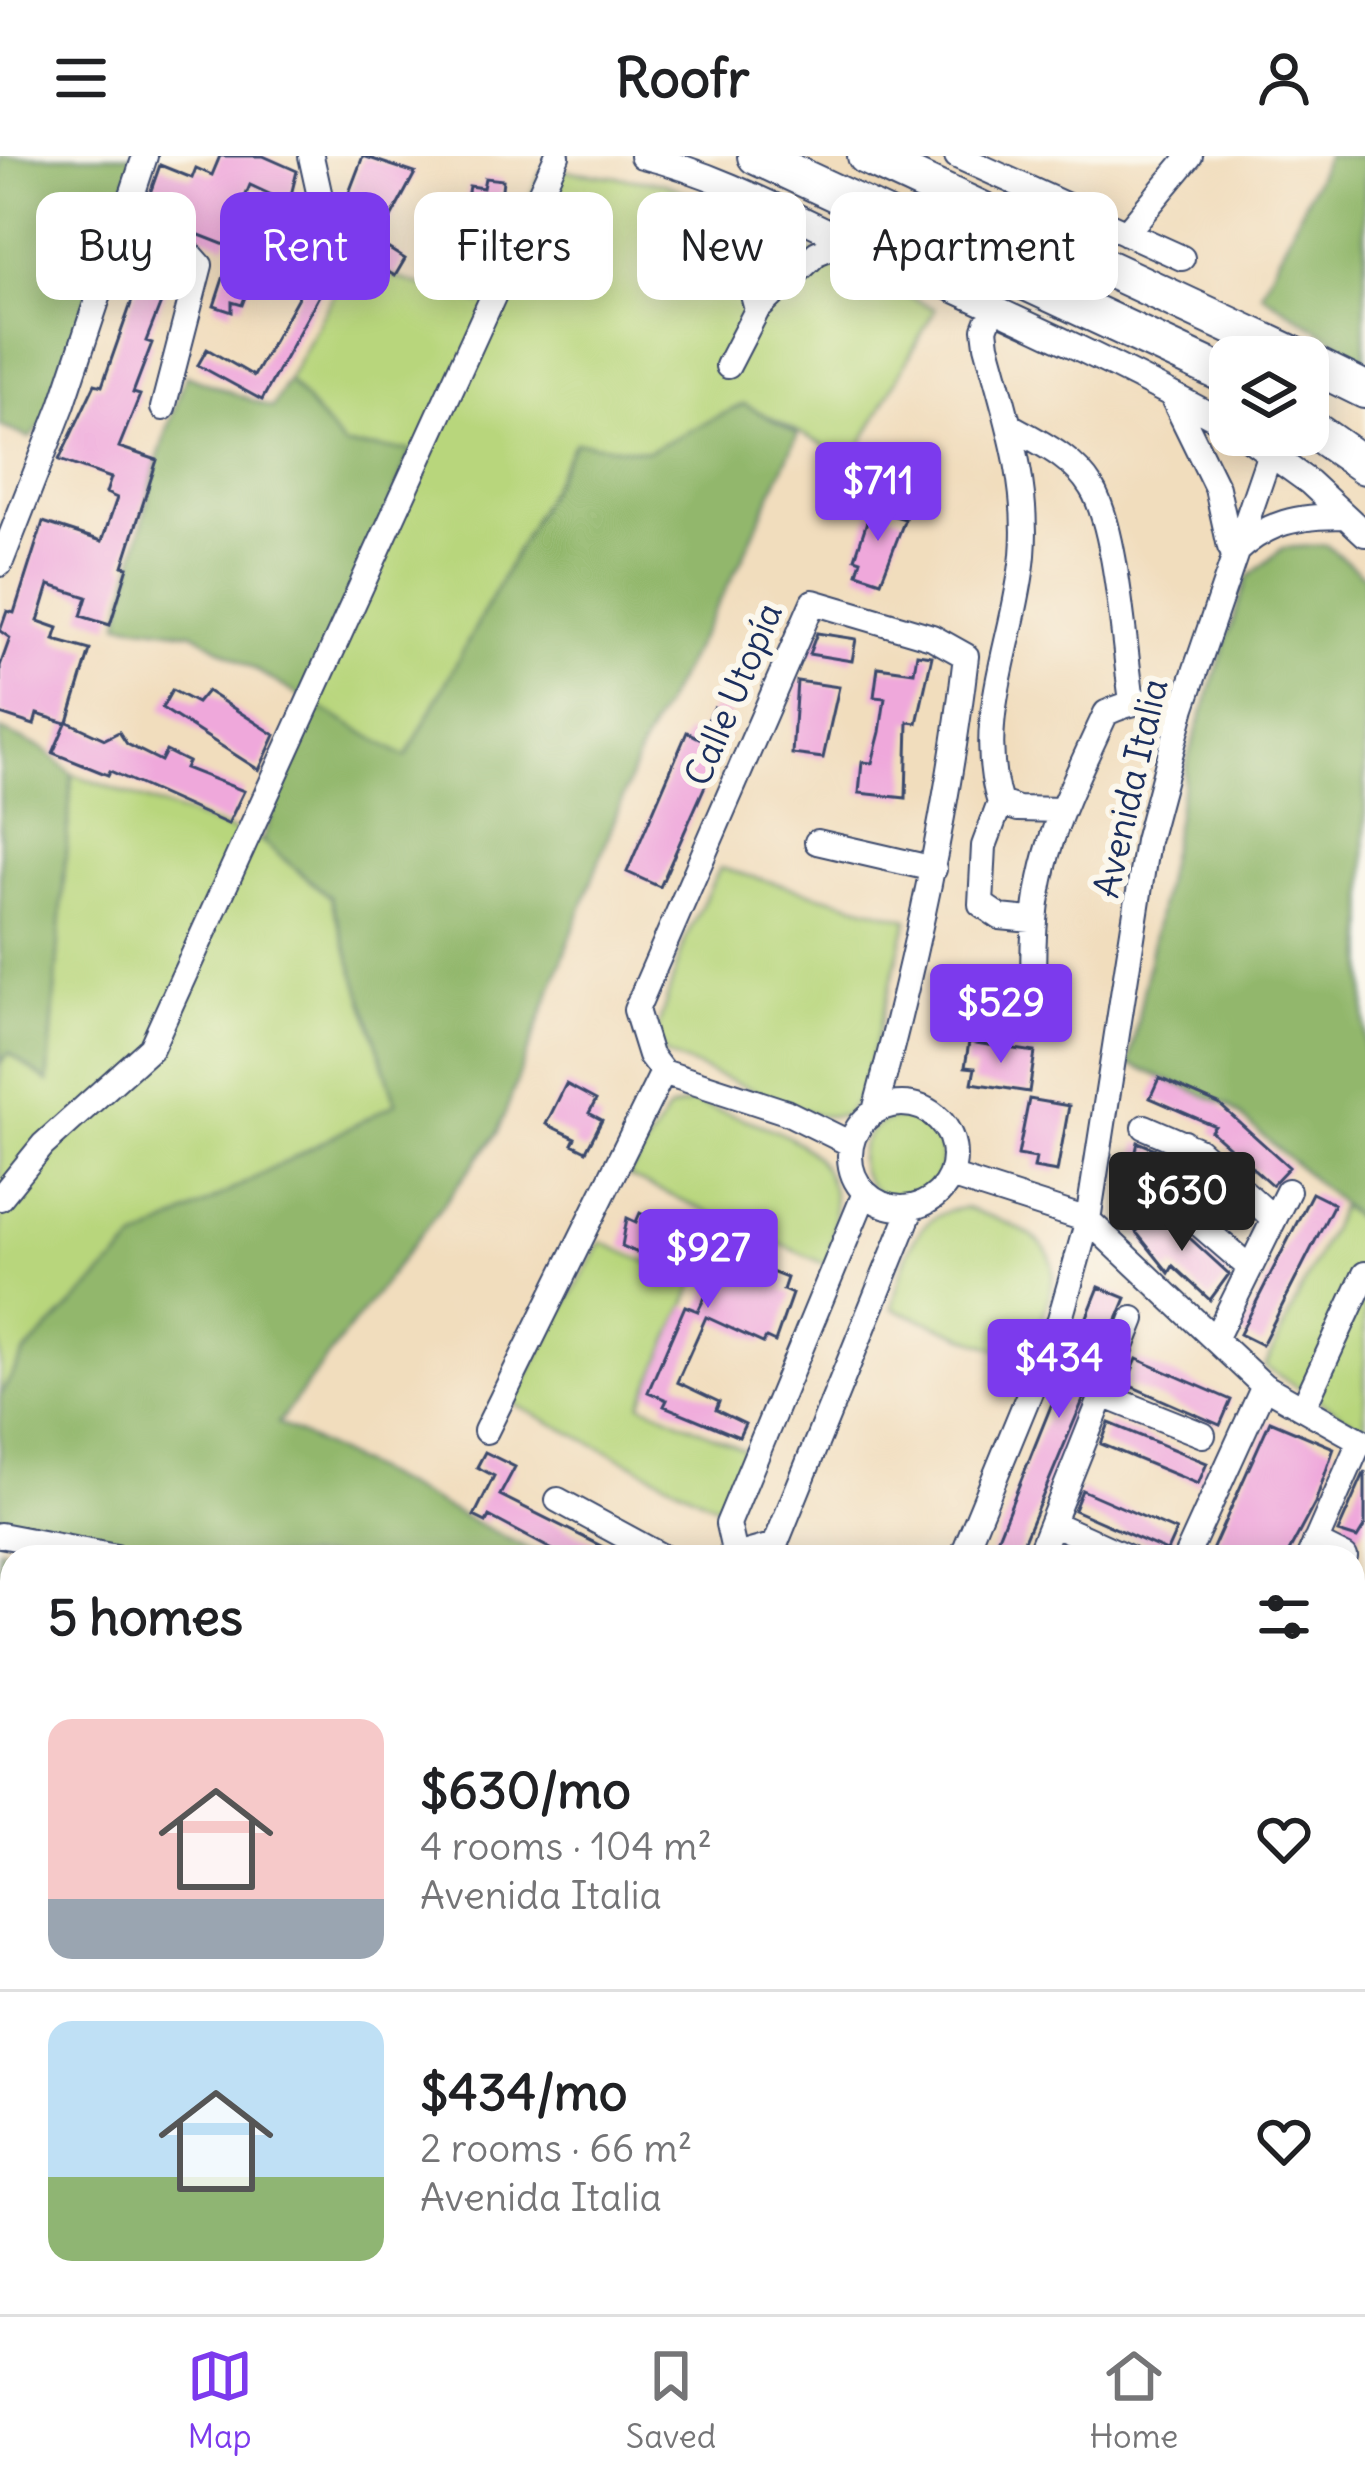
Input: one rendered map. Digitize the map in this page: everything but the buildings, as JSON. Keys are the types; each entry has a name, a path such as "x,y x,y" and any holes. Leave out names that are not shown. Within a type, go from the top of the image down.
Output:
{"highway":[{"path":"756,156 1209,367"},
{"path":"866,156 1253,336"},
{"path":"1329,373 1365,391"},
{"path":"1329,441 1365,466"}],"street":[{"path":"134,192 146,156"},
{"path":"311,156 319,192"},
{"path":"0,1198 43,1144 151,1048 557,156"},
{"path":"642,156 724,185 830,234"},
{"path":"957,156 1181,258"},
{"path":"1126,233 1190,156"},
{"path":"724,185 757,310"},
{"path":"728,366 757,310 818,253 830,248"},
{"path":"0,564 62,406 97,300"},
{"path":"163,409 191,300"},
{"path":"975,300 1209,414"},
{"path":"993,308 985,329 987,345 1025,488 1023,558 993,701 1000,803 983,847 981,904 1000,917 1031,920"},
{"path":"1171,393 1217,488 1231,555"},
{"path":"1009,425 1066,459 1092,488 1105,521 1132,701"},
{"name":"Avenida Italia","path":"967,1545 1060,1319 1088,1220 1147,841 1231,555 1269,456"},
{"path":"1274,456 1365,535"},
{"path":"1231,555 1255,533 1278,523 1303,516 1345,516"},
{"name":"Calle Utopía","path":"663,1072 650,1055 636,1010 813,602 932,637 966,656 934,869 875,1111"},
{"path":"1034,986 1031,920 1046,851 1106,712 1132,701 1157,700 1183,707"},
{"path":"1000,803 1018,809 1062,810"},
{"path":"817,842 934,869"},
{"path":"486,1431 663,1072 785,1112 851,1144"},
{"path":"908,1103 940,1118 955,1150 950,1176 935,1197 912,1207 885,1206 865,1192 851,1170 851,1144 862,1122 875,1111 908,1103"},
{"path":"1145,1127 1184,1143 1274,1219"},
{"path":"1184,1143 1176,1204 1250,1268"},
{"path":"950,1176 1088,1220 1264,1386 1363,1442 1314,1545"},
{"path":"1215,1339 1288,1191"},
{"path":"731,1545 728,1523 865,1192"},
{"path":"772,1545 912,1207"},
{"path":"1303,1408 1365,1274"},
{"path":"1043,1545 1133,1318"},
{"path":"1191,1545 1264,1386"},
{"path":"1103,1395 1203,1435"},
{"path":"558,1500 641,1545"},
{"path":"1052,1523 1101,1545"},
{"path":"0,1535 53,1545"}],"green space":[{"path":"0,156 135,156 123,192 36,192 36,300 87,300 48,418 30,438 0,426"},
{"path":"1327,156 1365,156 1365,360 1261,293"},
{"path":"543,168 665,183 684,192 637,192 637,300 806,300 806,249 830,260 830,300 916,300 935,309 853,460 744,404 648,451 575,442 406,758 312,703 344,446 288,380 331,300 390,300 390,276 414,283 414,300 613,300 613,192 532,192"},
{"path":"186,375 272,408 288,380 344,446 411,450 312,703 406,757 575,442 648,451 744,404 798,434 741,561 642,746 498,1132 278,1423 520,1545 143,1545 0,1518 0,1396 25,1353 136,1241 396,1103 330,897 262,841 311,703 193,633 119,623 157,460"},
{"path":"1326,545 1365,576 1365,1225 1228,1105 1129,1064 1189,754 1247,578 1283,548"},
{"path":"0,730 44,749 72,774 48,1082 9,1053 0,1063"},
{"path":"72,774 262,841 330,897 397,1103 136,1241 25,1353 0,1396 0,1063 9,1052 48,1081"},
{"path":"720,868 908,919 862,1093 845,1116 818,1116 667,1055 655,1037 686,937"},
{"path":"692,1102 786,1135 824,1168 833,1193 834,1224 827,1265 628,1176 669,1109"},
{"path":"901,1118 930,1130 942,1159 930,1188 901,1200 872,1188 860,1159 872,1130"},
{"path":"1341,1206 1365,1225 1365,1429 1265,1367"},
{"path":"966,1208 1027,1233 1052,1261 1048,1301 1026,1361 892,1308 906,1257 922,1229 933,1219"},
{"path":"601,1242 695,1283 641,1404 750,1452 726,1511 512,1403"}]}
